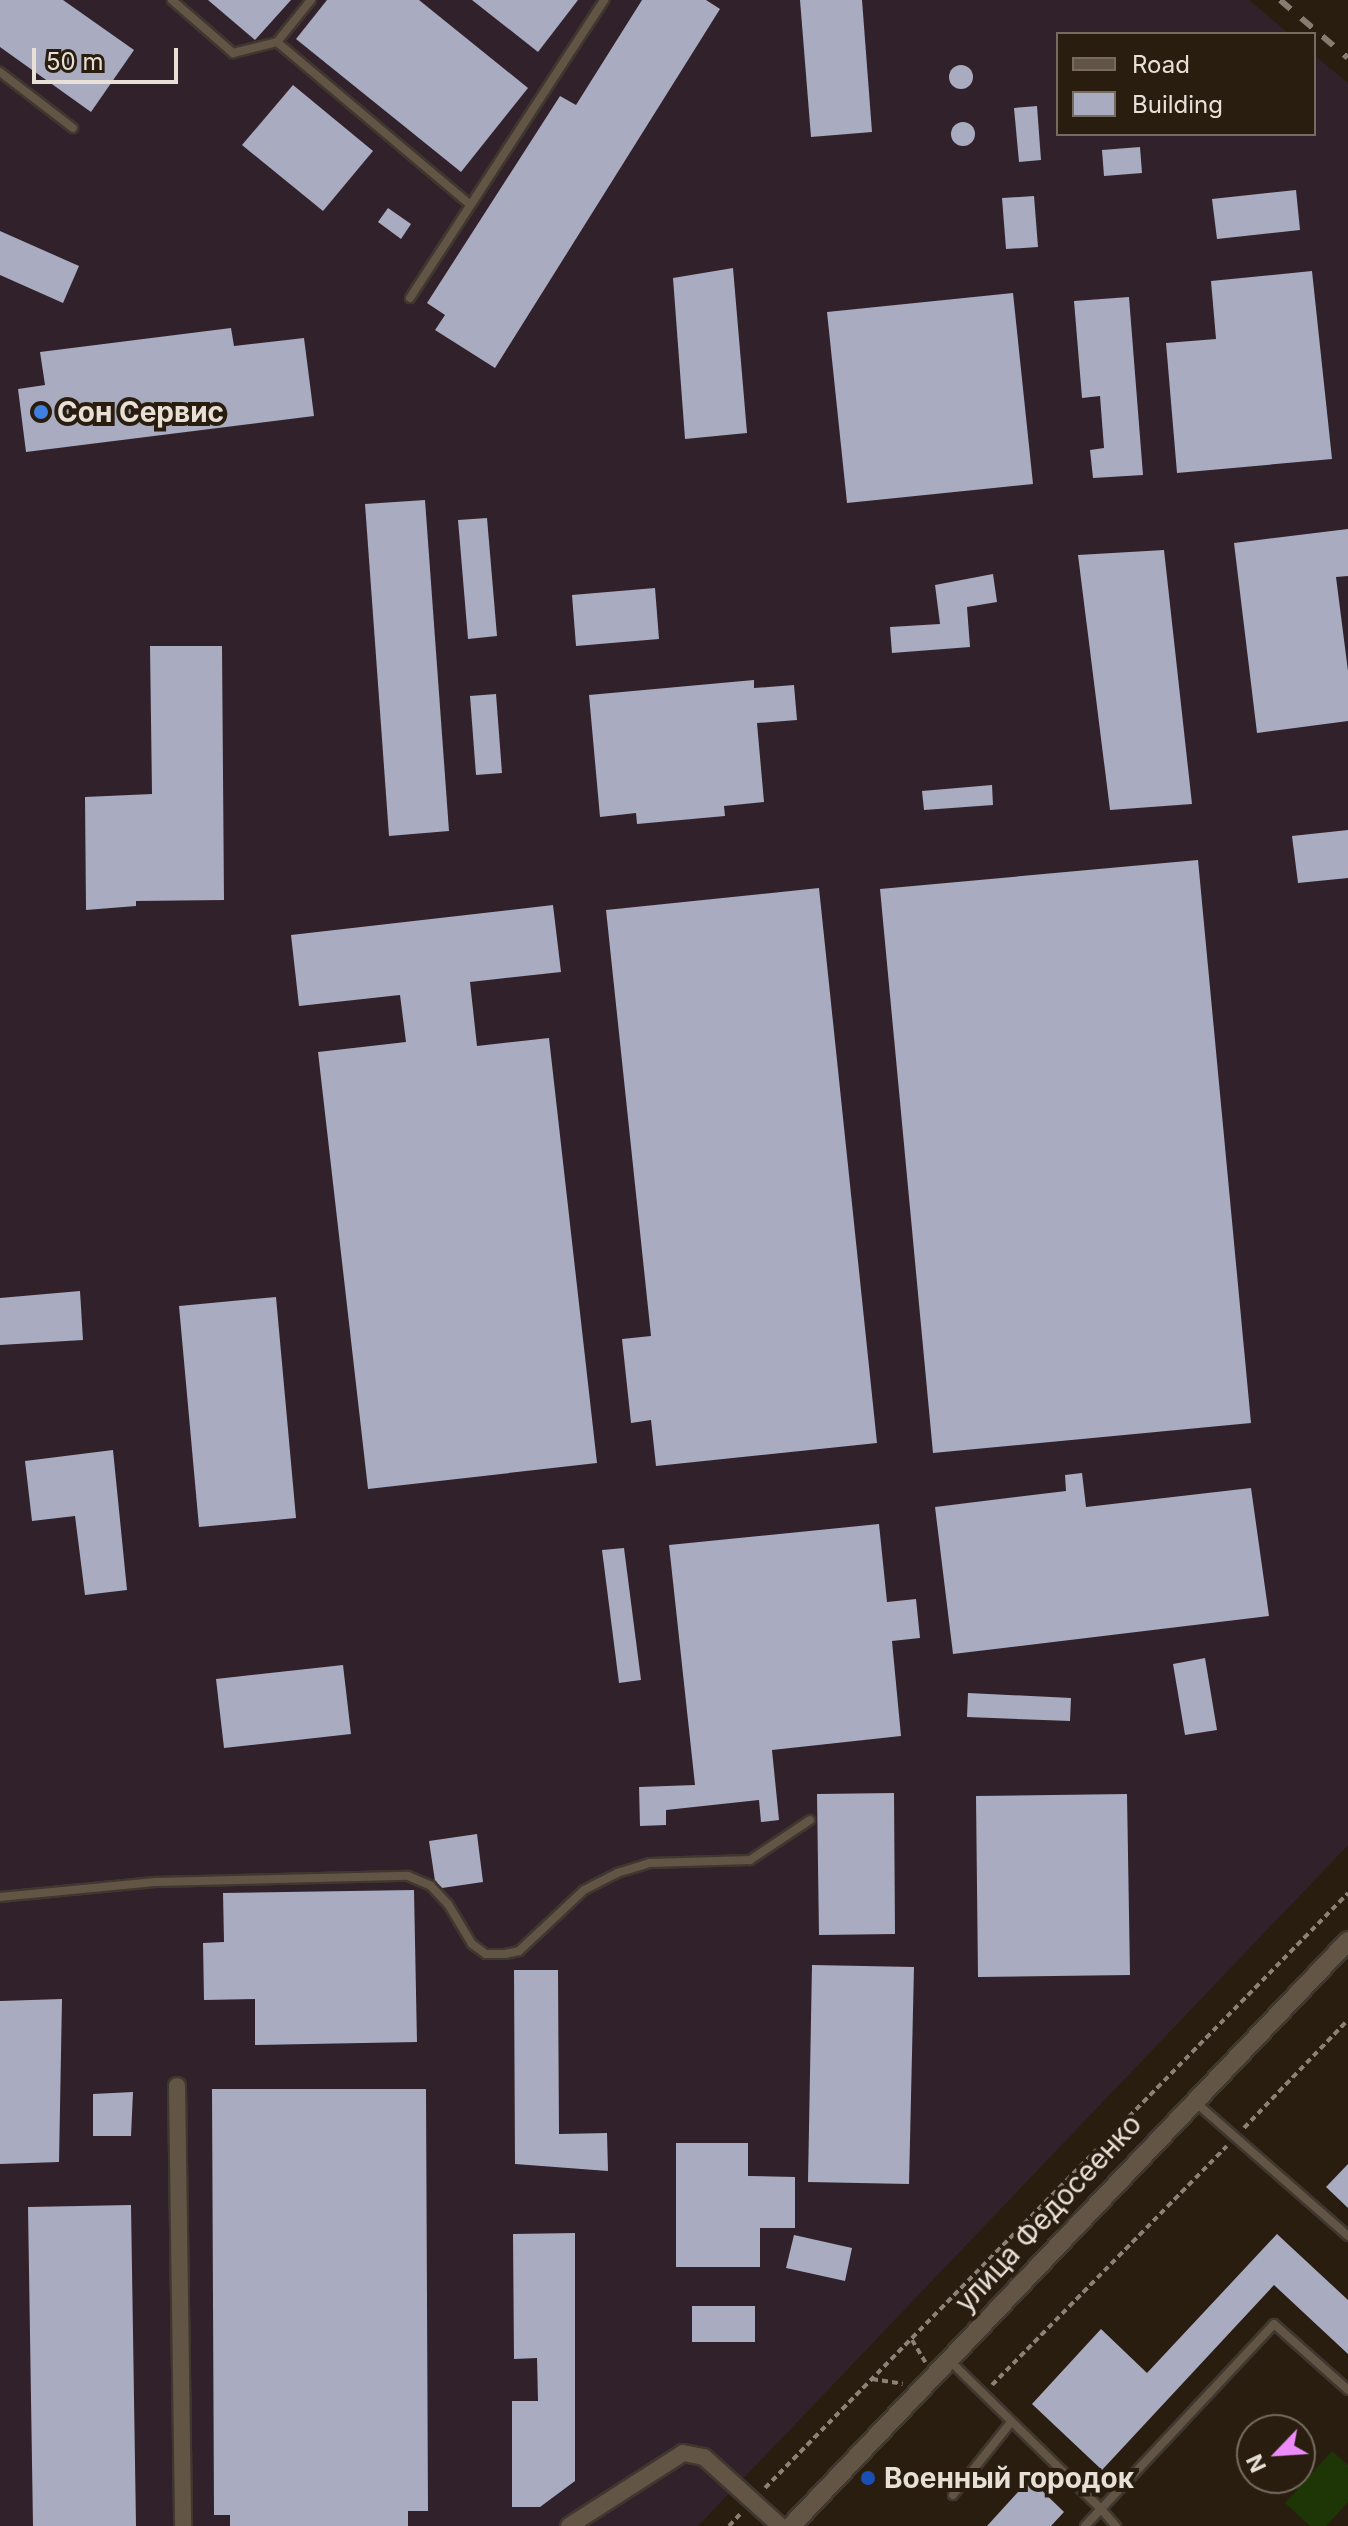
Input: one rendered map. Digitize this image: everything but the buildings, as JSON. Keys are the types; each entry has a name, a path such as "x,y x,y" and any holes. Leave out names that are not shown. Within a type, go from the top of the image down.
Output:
{"street":[{"name":"улица Федосеенко","path":"791,2526 1193,2100 1348,1941"},
{"path":"177,2086 183,2526"},
{"path":"569,2526 683,2453 704,2457 780,2526"}],"lane":[{"path":"172,0 233,53 277,42 311,0"},
{"path":"410,298 468,203 604,0"},
{"path":"277,42 468,203"},
{"path":"0,72 73,128"},
{"path":"0,1897 157,1882 408,1876 431,1886 448,1904 472,1944 486,1954 505,1954 519,1951 584,1890 617,1873 650,1863 750,1860 810,1820"},
{"path":"1193,2100 1348,2236"},
{"path":"1085,2526 1274,2324 1348,2390"},
{"path":"949,2359 1116,2526"},
{"path":"953,2495 1011,2422"}],"path":[{"path":"729,2526 1348,1893"},
{"path":"983,2394 1348,2020"},
{"path":"912,2340 929,2367"},
{"path":"870,2379 912,2385"}],"shaded area":[{"path":"0,0 1249,0 1287,32 1056,32 1056,136 1316,136 1316,57 1348,83 1348,1845 698,2526 0,2526"}],"green space":[{"path":"1332,2451 1348,2465 1348,2502 1326,2526 1310,2526 1285,2503 1293,2494 1316,2494 1316,2469"}],"railway":[{"path":"1280,0 1348,58"}],"place":[{"name":"Сон Сервис","path":"41,412"},
{"name":"Военный городок","path":"868,2478"}]}
